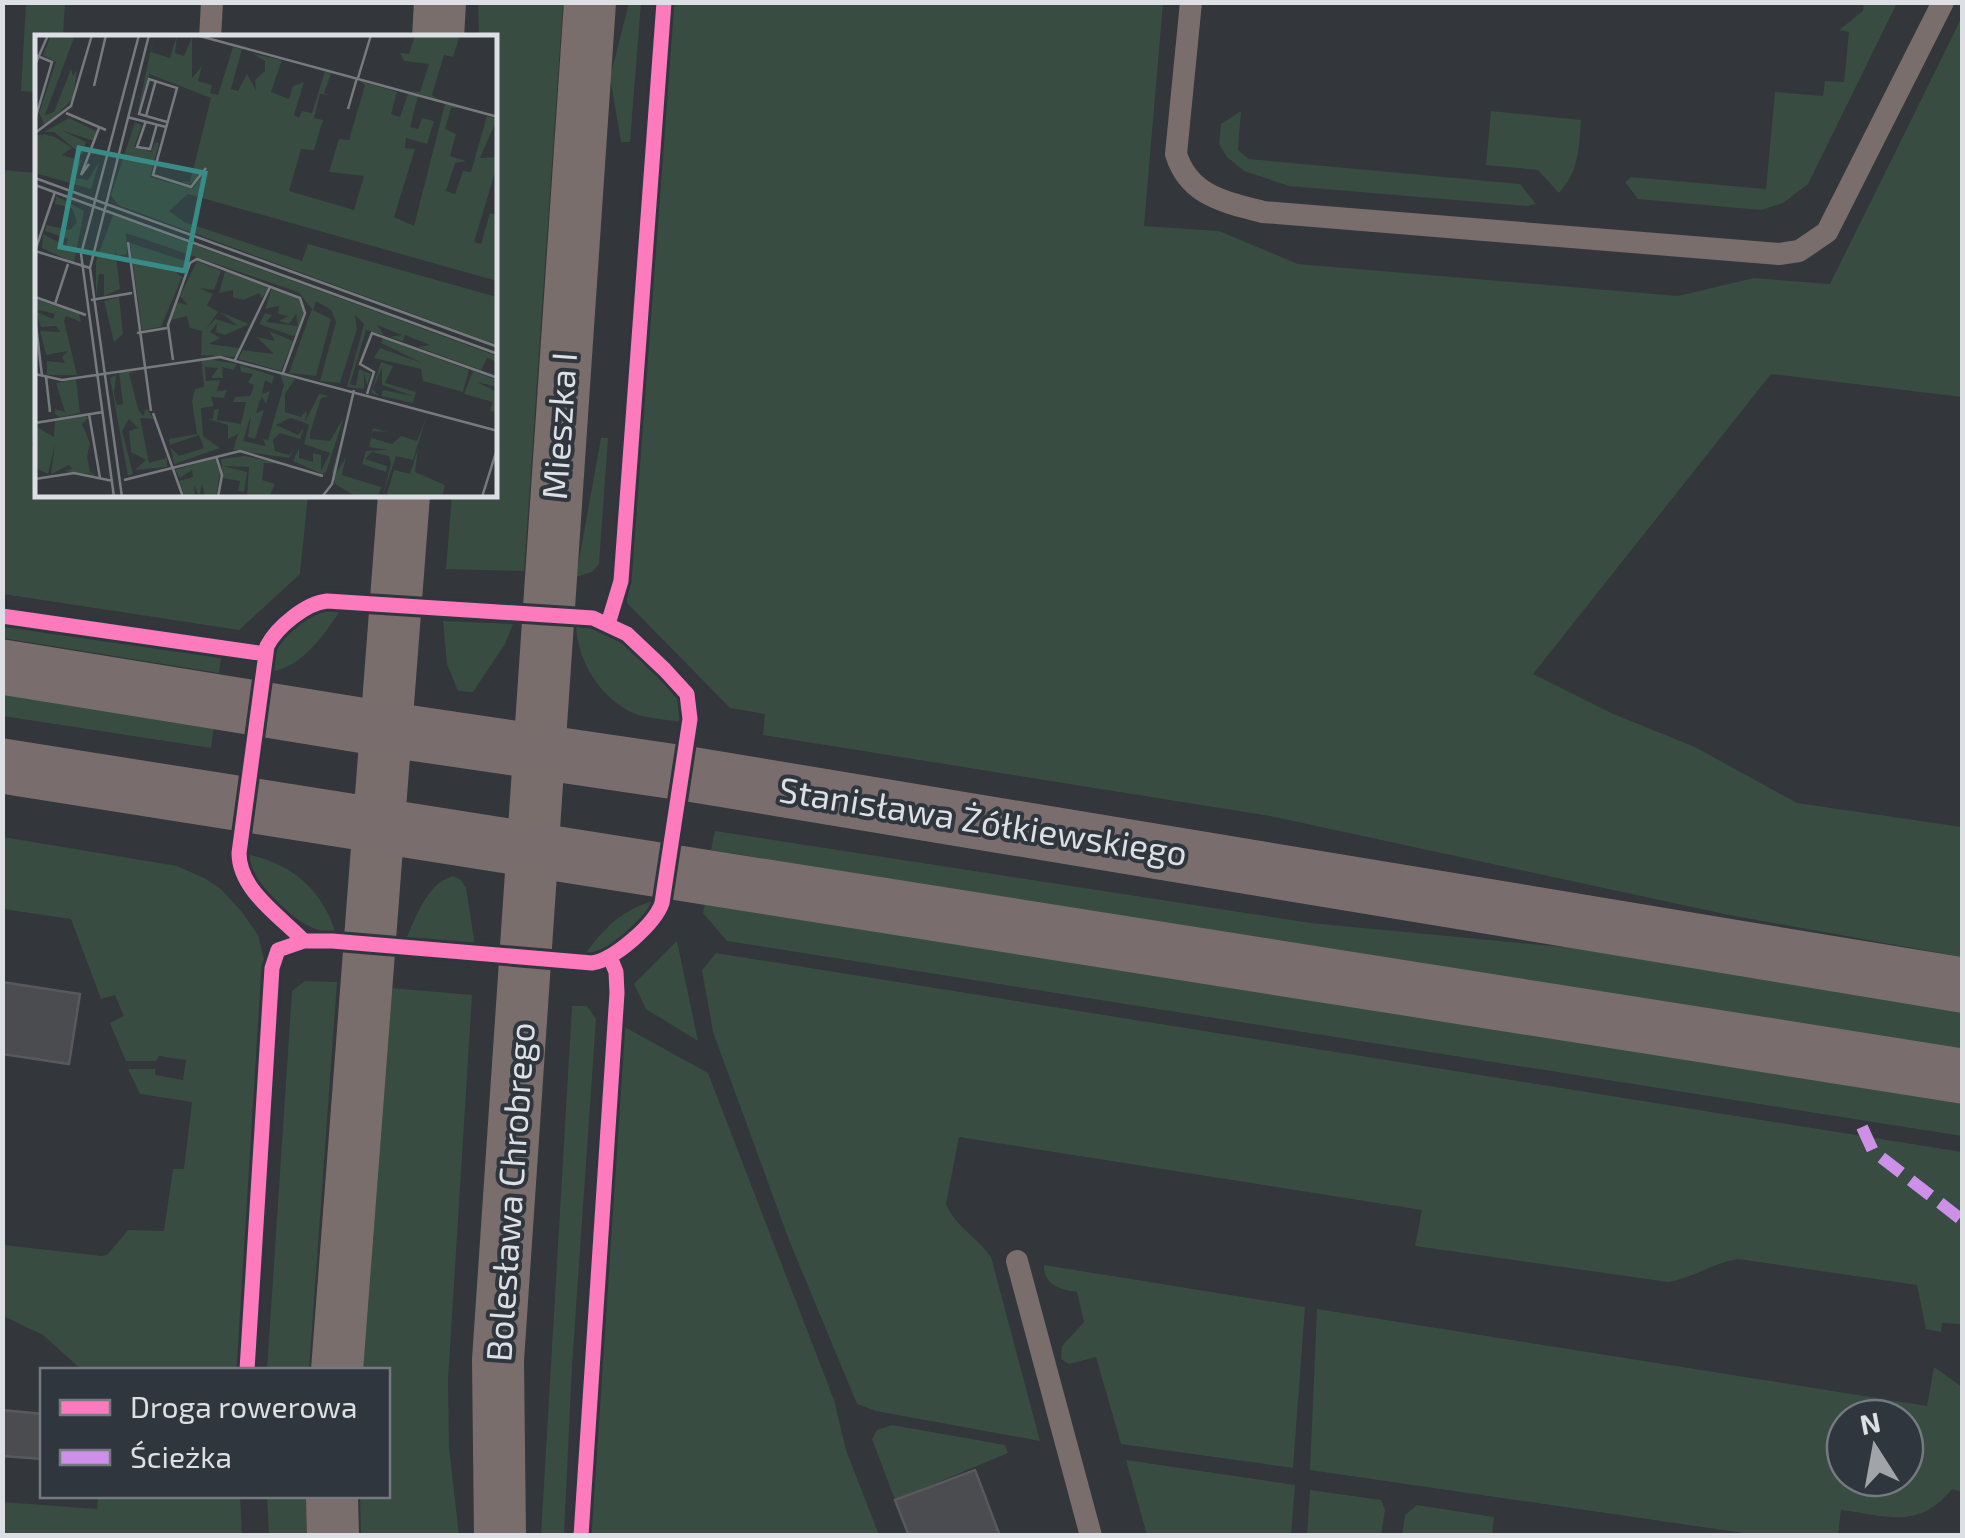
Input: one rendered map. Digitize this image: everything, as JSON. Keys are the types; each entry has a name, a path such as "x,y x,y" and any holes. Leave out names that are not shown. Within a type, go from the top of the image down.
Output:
{"main road":[{"name":"Stanisława Żółkiewskiego","path":"2,666 740,782 1962,986"},
{"path":"2,766 1962,1076"}],"street":[{"path":"438,35 440,2"},
{"name":"Mieszka I","path":"533,849 590,2"},
{"path":"336,1368 404,498"},
{"name":"Bolesława Chrobrego","path":"500,1536 498,1360 533,849"},
{"path":"332,1498 333,1536"}],"lane":[{"path":"210,35 212,2"},
{"path":"1191,2 1176,154 1181,172 1209,196 1264,212 1779,254 1799,251 1827,232 1943,2"},
{"path":"1016,1261 1090,1536"}],"green space":[{"path":"26,3 65,3 63,35 35,35 35,92 21,91"},
{"path":"478,3 563,3 524,571 446,569 452,498 498,498 498,35 479,35"},
{"path":"629,3 641,3 630,142 621,142 610,77"},
{"path":"671,3 1163,3 1144,226 1219,231 1298,264 1678,296 1754,278 1830,284 1962,17 1962,397 1771,374 1533,674 1611,713 1695,747 1797,803 1962,827 1962,957 1729,915 1270,816 763,735 765,714 730,708 627,603"},
{"path":"1864,3 1897,3 1808,184 1783,203 1761,210 1638,199 1625,182 1631,177 1766,189 1775,92 1823,96 1825,81 1844,82 1849,32 1839,30 1863,11"},
{"path":"1241,111 1238,150 1249,159 1520,184 1536,204 1289,186 1244,171 1227,157 1219,144 1221,124"},
{"path":"1491,111 1581,120 1574,168 1559,193 1538,170 1486,165"},
{"path":"3,170 35,173 35,498 308,498 300,574 239,630 3,594"},
{"path":"601,438 608,438 599,564 592,572 576,577"},
{"path":"340,611 302,657 271,672 276,645 310,614"},
{"path":"443,621 513,624 505,644 473,692 458,691 447,664"},
{"path":"2,623 221,657 219,673 3,638"},
{"path":"576,625 606,630 621,640 678,696 683,706 682,722 633,713 616,703 591,674 580,650"},
{"path":"2,693 214,726 211,748 3,716"},
{"path":"715,831 1311,923 1616,952 1962,1008 1962,1053 711,850"},
{"path":"3,837 177,866 221,889 258,935 265,963 240,1368 80,1368 43,1335 3,1316 3,1245 102,1256 128,1230 164,1231 173,1169 184,1169 192,1102 140,1094 128,1069 155,1069 155,1075 183,1080 186,1060 159,1056 156,1061 126,1061 110,1023 124,1016 115,995 101,999 71,919 3,909"},
{"path":"245,854 276,864 302,880 323,904 336,934 309,926 287,911 247,872"},
{"path":"453,876 466,888 475,946 406,939 429,893"},
{"path":"655,901 625,935 586,953 616,920"},
{"path":"705,901 1962,1104 1962,1136 727,941 703,913"},
{"path":"677,941 698,1041 646,1009 634,984"},
{"path":"716,953 1962,1152 1962,1324 1942,1323 1941,1332 1926,1329 1917,1285 1738,1259 1668,1282 1415,1246 1422,1210 959,1137 946,1204 991,1257 1040,1441 876,1411 857,1404 789,1240 713,1032 702,970"},
{"path":"305,981 337,982 309,1368 267,1368 292,991"},
{"path":"391,988 472,995 448,1380 449,1447 459,1535 361,1535 360,1498 390,1498 390,1368 361,1368"},
{"path":"572,1006 587,1006 596,1019 564,1535 541,1535"},
{"path":"621,1025 708,1073 834,1400 846,1450 879,1535 590,1535"},
{"path":"1044,1265 1305,1307 1293,1468 1121,1444 1096,1357 1069,1364 1061,1359 1062,1346 1084,1322 1077,1292 1054,1285 1046,1277"},
{"path":"1317,1309 1877,1398 1825,1398 1825,1498 1925,1498 1925,1406 1934,1367 1962,1387 1962,1492 1952,1489 1927,1510 1902,1517 1841,1510 1838,1535 1757,1535 1310,1470"},
{"path":"892,1425 1005,1445 1008,1453 895,1500 872,1439 877,1430"},
{"path":"1126,1460 1295,1485 1291,1535 1147,1535"},
{"path":"1310,1490 1381,1500 1385,1510 1381,1535 1307,1535"},
{"path":"98,1498 240,1498 242,1535 3,1535 3,1502 97,1509"},
{"path":"267,1498 307,1498 309,1535 269,1535"},
{"path":"1417,1505 1494,1517 1492,1535 1402,1535 1405,1515"}],"building":[{"path":"2,982 80,994 69,1064 2,1054"},
{"path":"2,1410 40,1414 40,1459 2,1456"},
{"path":"975,1470 1000,1536 909,1536 895,1500"}],"marked path":[{"path":"1862,1127 1873,1151 1962,1220"}],"cycle path":[{"path":"608,624 621,581 664,2"},
{"path":"327,601 593,618 627,634 687,694 690,719 662,903 643,930 622,948 592,963 304,941 253,891 239,853 267,646 301,611 327,601"},
{"path":"2,616 266,654"},
{"path":"247,1368 272,968 278,950 304,941"},
{"path":"581,1536 617,993 616,972 610,957"}]}
